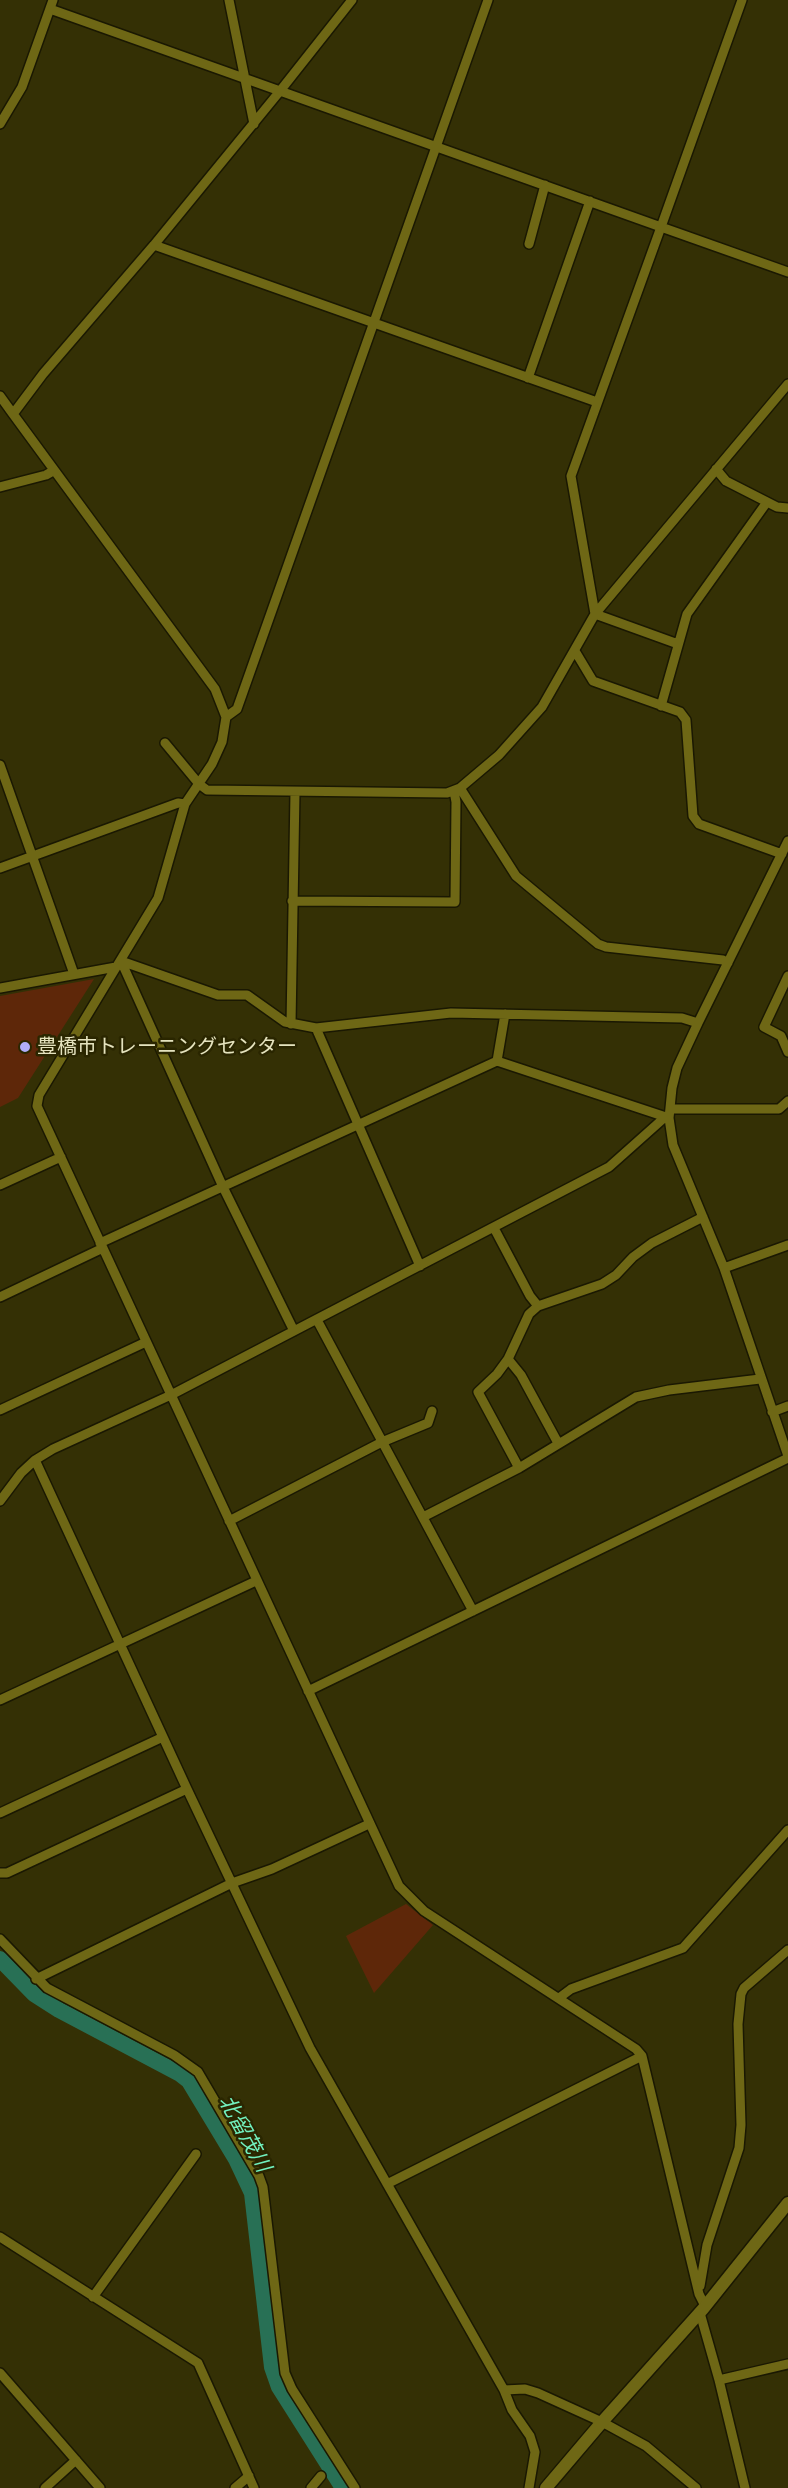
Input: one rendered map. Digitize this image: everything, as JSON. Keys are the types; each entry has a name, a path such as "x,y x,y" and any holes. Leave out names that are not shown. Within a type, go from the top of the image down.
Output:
{"street":[{"path":"229,0 254,124"},
{"path":"13,414 43,374 254,124 352,0"},
{"path":"226,717 237,709 488,0"},
{"path":"595,614 570,476 742,0"},
{"path":"0,124 22,87 51,5 246,79 788,272"},
{"path":"529,244 545,185"},
{"path":"528,378 590,201"},
{"path":"154,245 597,402"},
{"path":"165,743 199,784 207,790 295,792 457,790 499,755 523,730 553,691 595,614 788,384"},
{"path":"0,396 215,689 226,717 222,742 212,764 185,804 158,898 39,1095 37,1106 399,1886 424,1911 636,2049 642,2056 745,2488"},
{"path":"716,470 726,481 767,502 788,508"},
{"path":"0,487 46,475 53,471"},
{"path":"661,706 687,614 767,502"},
{"path":"595,614 678,644"},
{"path":"575,651 593,681 680,712 686,720 693,816 699,824 782,854"},
{"path":"0,765 74,974"},
{"path":"292,901 455,902 457,790"},
{"path":"457,790 516,876 598,944 728,963"},
{"path":"291,1024 295,792"},
{"path":"0,868 178,803 185,804"},
{"path":"308,1691 788,1457 724,1268 677,1155 668,1115 677,1068 788,841"},
{"path":"119,964 223,1187 294,1331"},
{"path":"0,988 119,964 218,995 247,995 291,1024 316,1028 452,1013 682,1018 698,1023"},
{"path":"788,976 764,1027 782,1036 788,1052"},
{"path":"497,1061 505,1014"},
{"path":"316,1028 420,1266"},
{"path":"0,1297 223,1187 497,1061 668,1115 779,1109 788,1101"},
{"path":"0,1501 21,1473 35,1460 53,1449 171,1395 609,1167 668,1115"},
{"path":"0,1185 61,1157"},
{"path":"519,1468 478,1392 497,1374 508,1359 529,1314 538,1306 602,1284 616,1275 633,1257 652,1243 703,1217"},
{"path":"494,1228 530,1296 538,1306"},
{"path":"724,1268 788,1245"},
{"path":"317,1320 473,1611"},
{"path":"0,1410 146,1342"},
{"path":"508,1359 521,1375 558,1443"},
{"path":"423,1517 519,1468 558,1443 646,1394 760,1379"},
{"path":"772,1412 788,1406"},
{"path":"229,1521 382,1442 428,1423 432,1412"},
{"path":"35,1460 310,2048 504,2390 512,2410 530,2436 536,2452 529,2488"},
{"path":"0,1700 256,1581"},
{"path":"0,1813 163,1737"},
{"path":"0,1873 7,1873 187,1789"},
{"path":"36,1978 232,1883 272,1869 369,1824"},
{"path":"559,1998 571,1989 683,1948 788,1830"},
{"path":"0,1939 47,1988 174,2055 198,2072 259,2176 263,2187 285,2373 292,2389 356,2488"},
{"path":"699,2294 706,2246 739,2148 741,2125 738,2024 741,1994 744,1988 788,1950"},
{"path":"387,2184 642,2056"},
{"path":"93,2297 196,2154"},
{"path":"546,2488 703,2309 788,2203"},
{"path":"0,2237 198,2363 254,2488"},
{"path":"719,2380 788,2364"},
{"path":"0,2373 100,2488"},
{"path":"504,2390 525,2389 538,2393 602,2422 646,2446 696,2488"},
{"path":"45,2488 76,2460"},
{"path":"235,2488 249,2476"},
{"path":"311,2488 321,2476"}],"shaded area":[{"name":"豊橋市トレーニングセンター","path":"94,979 18,1098 0,1107 0,996"},
{"path":"406,1904 433,1925 374,1993 346,1936"}],"waterway":[{"name":"北留茂川","path":"0,1959 34,1994 189,2081 236,2159 252,2193 272,2367 279,2387 343,2488"}],"place":[{"name":"豊橋市トレーニングセンター","path":"25,1047"}]}
